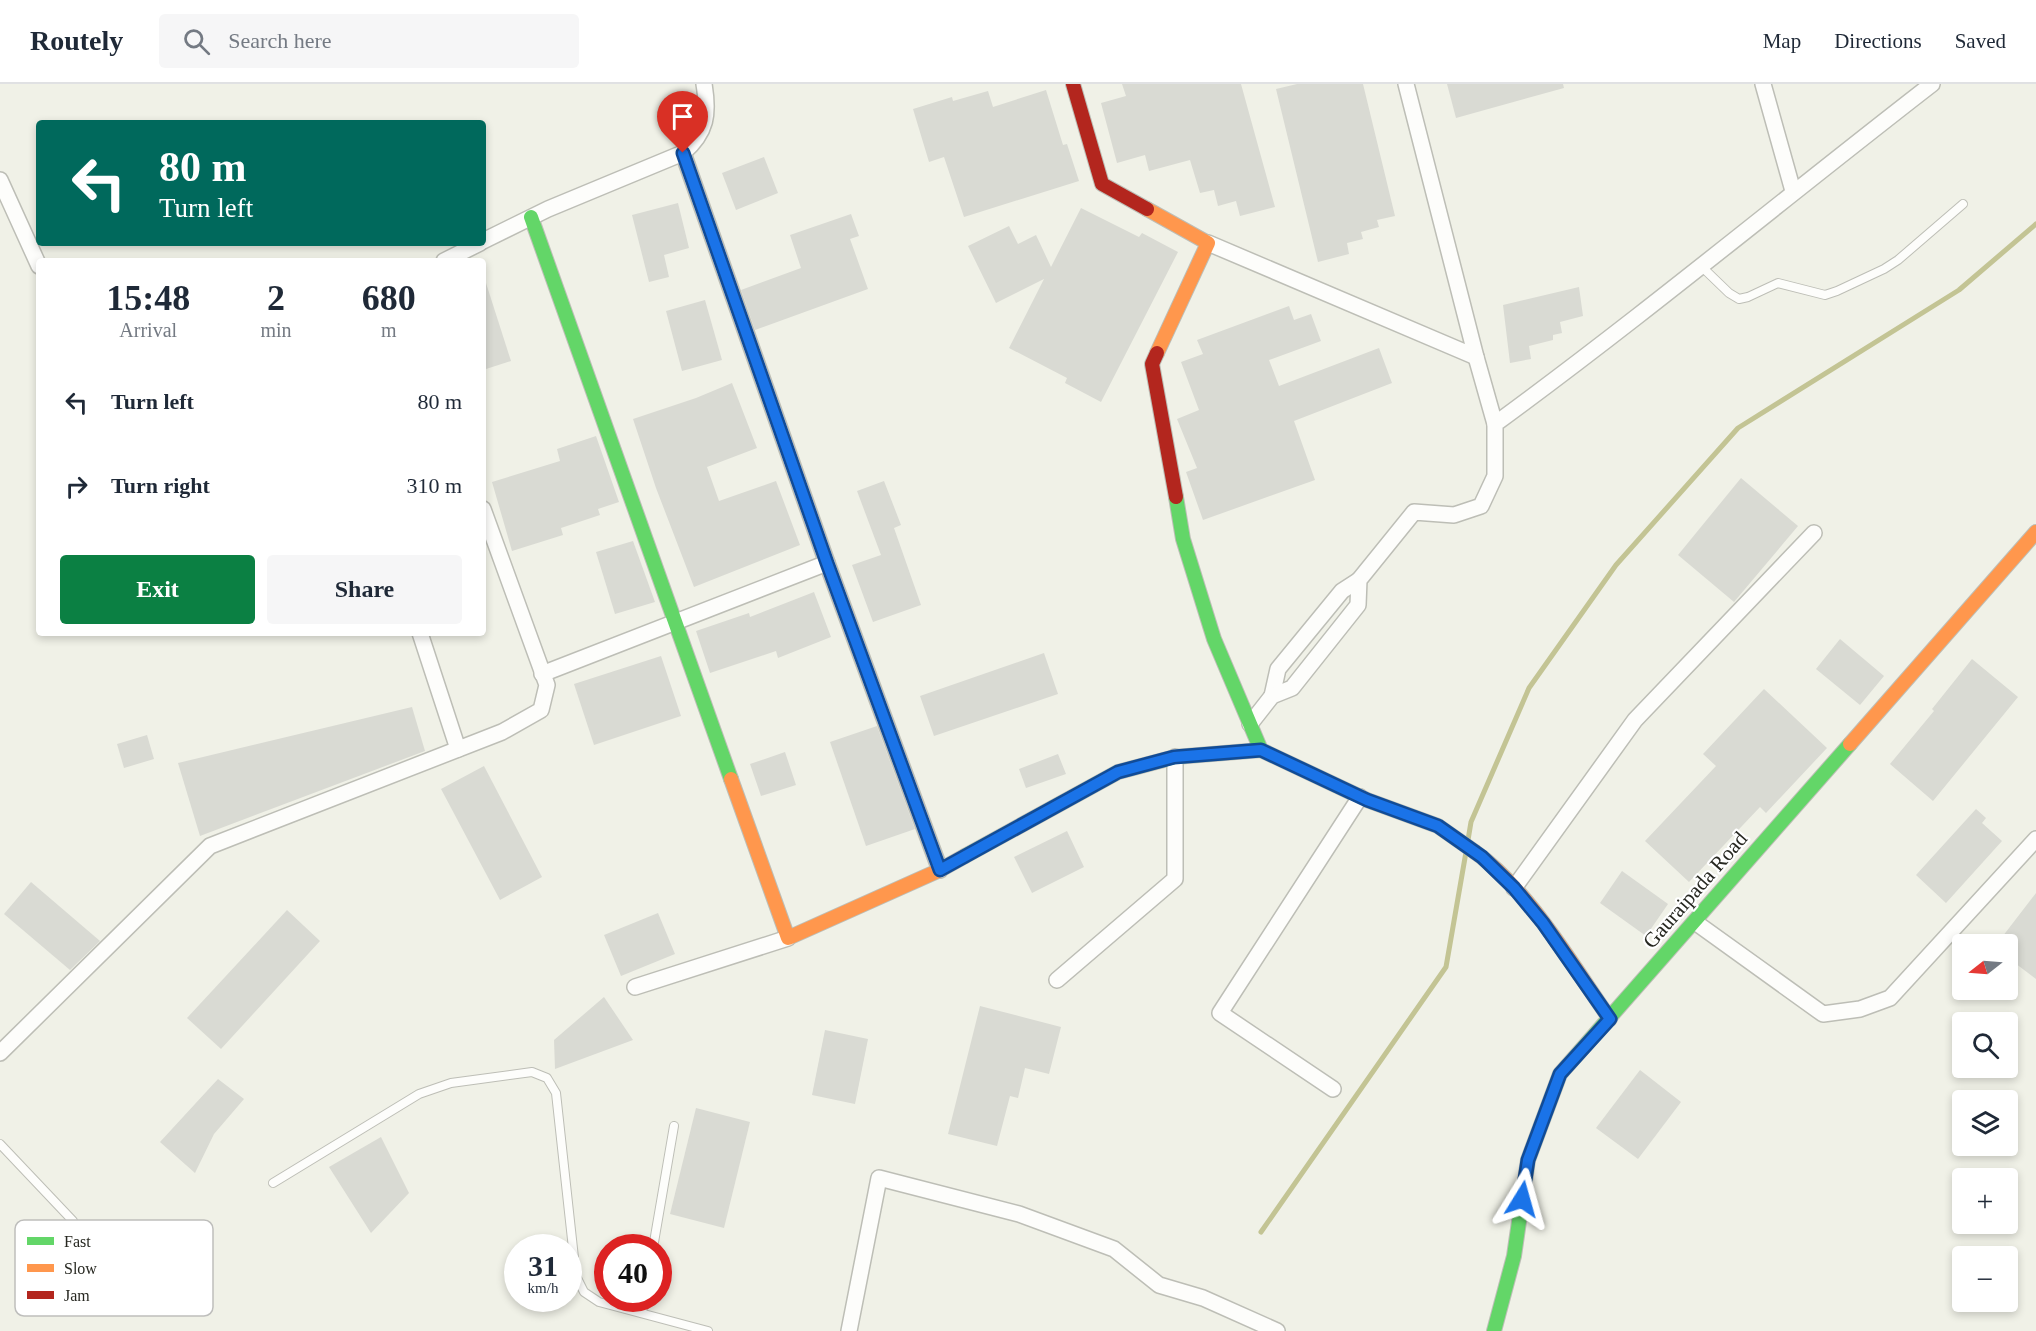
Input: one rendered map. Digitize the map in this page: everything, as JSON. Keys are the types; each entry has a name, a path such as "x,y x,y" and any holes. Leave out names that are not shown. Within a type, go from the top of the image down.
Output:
{"street":[{"path":"486,240 531,217 683,153 695,143 707,120 704,84"},
{"path":"1073,84 1102,184 1208,243 1476,357"},
{"path":"1250,724 1272,696 1278,669 1342,591 1359,580 1414,512 1454,515 1481,506 1495,476 1496,424 1476,357 1406,84"},
{"path":"1763,84 1793,191"},
{"path":"1496,424 1596,349 1793,191 1932,84"},
{"path":"683,153 827,563 940,870"},
{"path":"0,180 36,259"},
{"path":"531,217 788,938"},
{"path":"1208,243 1152,364 1183,539 1214,639 1261,750"},
{"path":"450,258 473,246"},
{"path":"0,1053 210,846 502,732 541,710 547,685 486,517"},
{"name":"Gauraipada Road","path":"1494,1331 1514,1256 1528,1160 1560,1074 2036,532"},
{"path":"1514,888 1635,720 1814,533"},
{"path":"542,674 827,563"},
{"path":"1272,696 1292,688 1358,605 1359,580"},
{"path":"421,636 458,749"},
{"path":"635,987 788,938 940,870 1118,772 1174,757 1261,750 1360,797 1438,826 1482,857 1514,888 1543,923 1610,1019"},
{"path":"1057,980 1175,879 1174,757"},
{"path":"1333,1089 1221,1013 1360,797"},
{"path":"1695,922 1823,1014 1860,1010 1890,998 2036,839"},
{"path":"849,1331 879,1178 1019,1214 1114,1249 1160,1285 1203,1298 1277,1331"}],"lane":[{"path":"1701,266 1729,293 1739,299 1778,283 1825,295 1891,265 1963,204"},
{"path":"273,1183 419,1095 451,1083 532,1072 547,1078 556,1093 576,1276 584,1292 599,1302 708,1331"},
{"path":"655,1234 674,1126"},
{"path":"0,1144 72,1220"}],"building":[{"path":"1122,84 1241,84 1275,207 1240,216 1236,201 1218,206 1214,190 1200,193 1190,160 1149,171 1145,155 1117,163 1101,103 1126,96"},
{"path":"1297,84 1363,84 1395,216 1377,220 1379,227 1361,232 1363,239 1347,243 1349,254 1318,262 1276,89"},
{"path":"1447,84 1563,84 1564,88 1456,118"},
{"path":"1046,90 1063,145 1067,144 1079,181 964,217 944,157 929,162 913,109 952,97 953,101 988,91 993,107"},
{"path":"764,157 778,193 736,210 722,173"},
{"path":"678,203 689,248 664,255 669,277 649,282 632,215"},
{"path":"1081,208 1139,237 1142,233 1178,252 1101,402 1065,383 1067,378 1009,348 1044,279 996,303 968,246 1009,226 1018,244 1036,235 1051,267"},
{"path":"851,214 859,236 850,239 868,289 755,330 741,290 801,268 790,235"},
{"path":"486,283 511,361 486,369"},
{"path":"1579,287 1583,316 1560,322 1562,333 1553,335 1553,340 1529,346 1531,359 1510,363 1503,305"},
{"path":"705,300 722,360 682,371 666,311"},
{"path":"1289,306 1294,320 1311,314 1321,341 1269,360 1279,386 1379,348 1392,383 1294,421 1315,480 1203,520 1186,472 1197,468 1177,419 1199,410 1181,362 1203,354 1197,340"},
{"path":"732,383 757,448 707,467 719,501 776,481 800,545 694,587 656,488 633,419"},
{"path":"596,436 619,502 598,509 600,515 561,528 563,535 512,551 492,482 560,461 557,449"},
{"path":"1741,478 1798,526 1734,602 1678,555"},
{"path":"884,481 901,525 894,528 921,605 873,622 852,565 881,555 857,491"},
{"path":"633,541 655,602 615,614 596,552"},
{"path":"814,592 831,637 778,658 776,651 710,673 696,631 749,613 750,617"},
{"path":"1840,639 1884,676 1860,705 1816,669"},
{"path":"1044,653 1058,694 934,736 920,696"},
{"path":"661,656 681,716 594,745 574,684"},
{"path":"1972,659 2018,697 1933,801 1890,764 1934,711 1932,709"},
{"path":"1764,689 1827,748 1766,813 1760,807 1689,882 1645,841 1716,766 1703,754"},
{"path":"412,707 425,751 200,836 178,763"},
{"path":"877,726 915,829 866,846 830,742"},
{"path":"147,735 154,759 124,768 117,744"},
{"path":"785,752 796,785 761,796 750,764"},
{"path":"1058,754 1066,774 1026,788 1019,769"},
{"path":"484,766 542,877 500,900 441,789"},
{"path":"1976,809 1986,818 1982,823 2002,841 1946,903 1916,875"},
{"path":"1067,831 1084,867 1032,893 1014,857"},
{"path":"1622,871 1668,904 1646,936 1600,903"},
{"path":"31,882 100,941 70,970 4,914"},
{"path":"2036,893 2036,979 2018,965 2018,934 2004,934"},
{"path":"287,910 320,941 221,1049 187,1018"},
{"path":"658,913 675,954 621,976 604,935"},
{"path":"604,997 633,1040 555,1069 554,1040"},
{"path":"980,1006 1061,1027 1049,1074 1025,1068 1018,1098 1010,1096 997,1146 948,1134"},
{"path":"825,1030 868,1039 855,1104 812,1095"},
{"path":"1640,1070 1681,1102 1638,1159 1596,1128"},
{"path":"218,1079 244,1099 214,1134 195,1173 160,1142"},
{"path":"696,1108 750,1122 724,1228 670,1214"},
{"path":"381,1137 409,1193 371,1233 329,1167"}],"waterway":[{"path":"1468,840 1471,822 1529,688 1616,565 1738,428 1959,290 2036,224"},
{"path":"1261,1232 1446,967 1466,852"}],"traffic: fast":[{"path":"531,217 731,779"},
{"path":"1176,497 1183,539 1214,639 1261,750 1367,800 1438,826 1475,852"},
{"path":"1494,1331 1514,1256 1528,1160 1560,1074 1850,744"},
{"path":"965,856 1118,772 1175,757 1261,750"}],"traffic: slow":[{"path":"1147,209 1208,243 1157,353"},
{"path":"1850,744 2036,532"},
{"path":"731,779 788,938 940,870 965,856"},
{"path":"1475,852 1495,868 1531,907 1565,952 1610,1019"}],"traffic: jam":[{"path":"1073,84 1102,184 1147,209"},
{"path":"1157,353 1152,364 1176,497"}],"route":[{"path":"683,153 827,563 940,870 1118,772 1174,757 1261,750 1367,800 1438,826 1482,857 1514,888 1543,923 1610,1019 1560,1074 1528,1160 1522,1199"}]}
